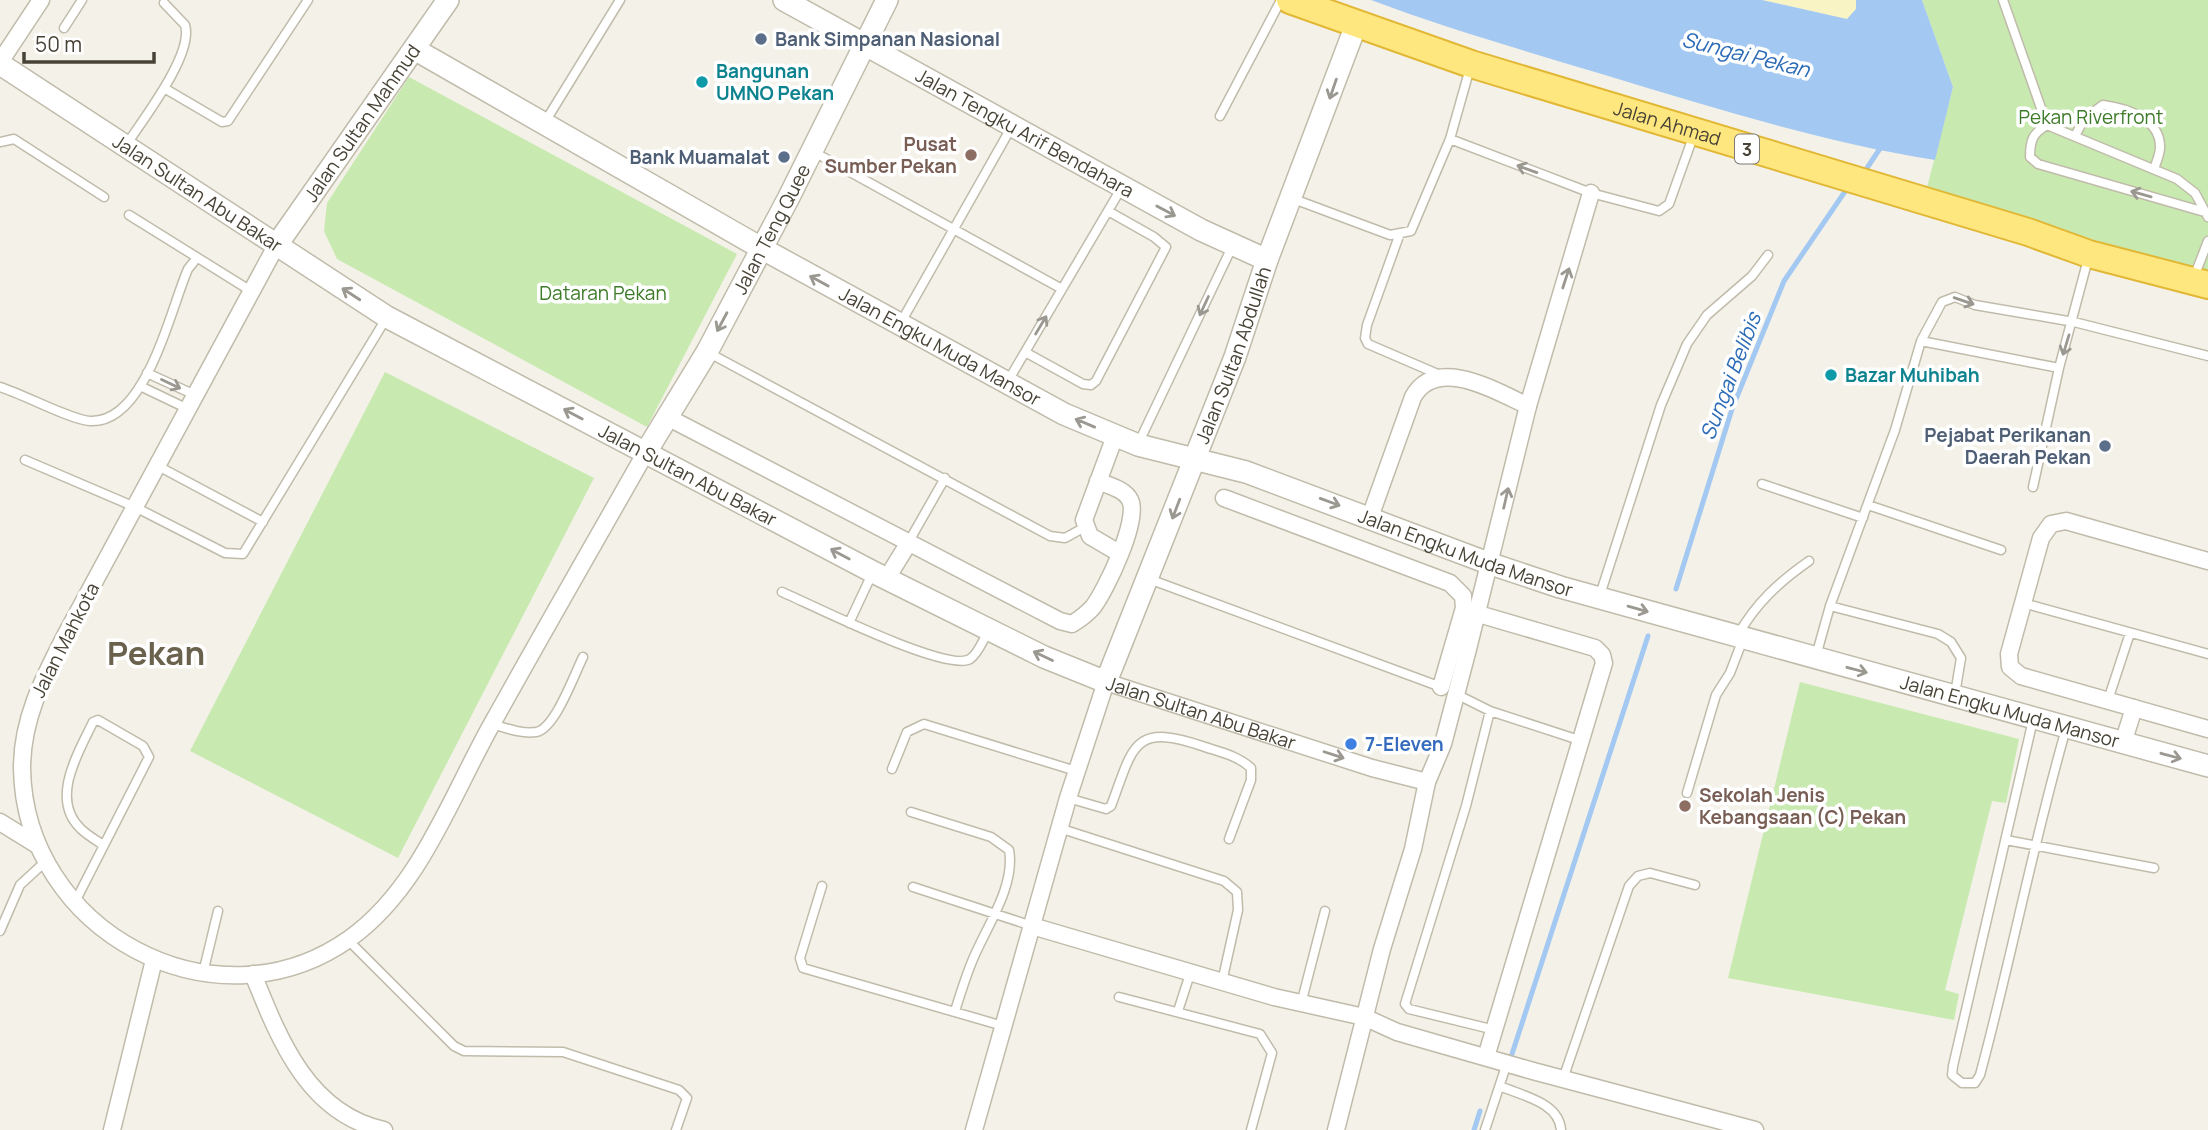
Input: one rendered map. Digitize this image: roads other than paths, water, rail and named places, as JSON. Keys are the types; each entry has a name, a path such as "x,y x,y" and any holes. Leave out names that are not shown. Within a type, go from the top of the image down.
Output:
{"highway":[{"name":"Jalan Ahmad","path":"1290,0 1471,64 2028,232 2090,254 2200,283"}],"street":[{"path":"0,63 41,0"},
{"name":"Jalan Sultan Mahmud","path":"276,246 416,50 448,0"},
{"name":"Jalan Tengku Arif Bendahara","path":"784,0 1122,187 1268,260"},
{"name":"Jalan Teng Quee","path":"646,452 669,418 706,352 813,151 887,0"},
{"name":"Jalan Sultan Abdullah","path":"1106,682 1195,460 1356,25"},
{"name":"Jalan Engku Muda Mansor","path":"416,50 543,125 1006,384 1115,436 1138,445 1237,469 1489,564 1599,598 2208,766"},
{"name":"Jalan Sultan Abu Bakar","path":"0,63 387,317 989,630 1106,682 1373,768 1427,782"},
{"path":"1448,690 1489,564 1528,406 1591,193"},
{"name":"Jalan Mahkota","path":"276,246 37,690 29,715 24,741 24,794 37,845 57,882 75,903 117,941 154,960 203,973 253,974 303,963 348,940 386,908 415,866 646,452"},
{"path":"1370,517 1413,397 1420,385 1441,375 1453,377 1528,406"},
{"path":"669,418 908,544 1060,621 1072,624 1093,606 1119,553 1132,507 1123,492 1098,481"},
{"path":"1115,436 1084,520 1090,536 1119,553"},
{"path":"1274,515 1284,485"},
{"path":"1224,498 1416,569 1450,583 1463,596 1464,608 1448,690 1443,744 1427,782 1413,849 1364,1017 1336,1130"},
{"path":"2208,561 2066,521 2051,524 2041,538 2009,654 2010,667 2021,676 2208,729"},
{"path":"1416,569 1426,541"},
{"path":"880,575 908,544"},
{"path":"1475,612 1586,645 1602,654 1602,673 1486,1057"},
{"path":"974,1130 1068,797 1106,682"},
{"path":"2123,743 2134,708"},
{"path":"0,822 37,845"},
{"path":"1032,926 1190,974 1301,1004 1364,1017 1397,1032 1755,1130"},
{"path":"112,1130 154,960"},
{"path":"253,974 289,1055 316,1092 341,1114 368,1127 384,1130"}],"lane":[{"path":"64,28 82,0"},
{"path":"164,88 222,122 228,121 308,0"},
{"path":"543,125 620,0"},
{"path":"1220,116 1281,0"},
{"path":"2003,0 2047,125 2178,179 2194,192 2207,214"},
{"path":"125,146 164,88 186,43 188,33 178,15 164,3"},
{"path":"1291,198 1399,236 1411,231 1450,139 1471,64"},
{"path":"2075,136 2084,119 2103,105 2124,108 2142,117 2153,128 2161,146 2154,169"},
{"path":"900,325 1013,125"},
{"path":"2047,125 2034,132 2030,145 2030,157 2038,164 2207,214"},
{"path":"1450,139 1591,193 1659,211 1668,204 1694,133"},
{"path":"0,142 14,139 104,197"},
{"path":"813,151 1062,289"},
{"path":"1006,384 1122,187"},
{"path":"1024,352 1083,384 1091,386 1101,372 1166,247 1154,237 1108,211"},
{"path":"129,215 251,291"},
{"path":"1399,236 1367,325 1365,338 1368,344 1441,375"},
{"path":"2200,283 2208,241"},
{"path":"1138,445 1233,244"},
{"path":"2033,487 2059,368 2074,322 2090,254"},
{"path":"1599,598 1661,405 1687,344 1707,315 1752,276 1768,255"},
{"path":"0,387 88,422 109,420 130,404 140,386 158,350 172,305 188,269 196,259"},
{"path":"1815,659 1830,606 1895,430 1921,341 1942,302 1949,298 2037,318 2074,322 2208,356"},
{"path":"25,460 135,508 232,555 247,552 387,317"},
{"path":"1921,341 2059,368"},
{"path":"706,352 945,478 1050,537 1065,538 1085,527"},
{"path":"147,373 191,402"},
{"path":"140,386 191,402"},
{"path":"158,466 263,522"},
{"path":"908,544 945,478"},
{"path":"1762,484 1863,517"},
{"path":"1868,505 2001,550"},
{"path":"1687,793 1716,695 1730,673 1750,614 1779,581 1809,561"},
{"path":"849,623 880,575"},
{"path":"1149,579 1448,690 1490,710 1582,741"},
{"path":"782,592 901,645 963,661 972,659 989,630"},
{"path":"2022,603 2208,654"},
{"path":"1830,606 1938,634 1951,642 1961,658 1954,696"},
{"path":"2108,701 2130,633"},
{"path":"492,724 523,733 539,732 550,724 583,657"},
{"path":"1490,710 1466,806 1405,1004 1409,1009 1495,1030"},
{"path":"2034,717 1953,1066 1952,1075 1969,1085 1975,1083 1980,1075 2038,846 2047,797 2067,727"},
{"path":"75,903 149,757 143,746 98,720 93,722 69,772 67,785 70,807 79,828 103,845"},
{"path":"892,769 907,732 924,724 1076,771"},
{"path":"1068,797 1106,809 1111,806 1132,752 1143,740 1156,735 1173,736 1242,760 1251,768 1251,780 1229,839"},
{"path":"911,812 991,837 1009,850 1012,863 955,1011"},
{"path":"1059,828 1224,881 1237,892 1238,910 1222,982"},
{"path":"2006,840 2154,868"},
{"path":"0,931 20,884 46,861"},
{"path":"1563,1079 1629,886 1638,876 1650,873 1695,885"},
{"path":"822,886 800,958 803,968 1003,1026"},
{"path":"913,887 1032,926"},
{"path":"203,973 218,911"},
{"path":"1301,1004 1325,911"},
{"path":"348,940 454,1046 464,1051 563,1052 679,1090 687,1098 676,1130"},
{"path":"1178,1011 1190,974"},
{"path":"1119,997 1260,1034 1268,1042 1272,1053 1271,1064 1251,1130"},
{"path":"1485,1130 1507,1063"},
{"path":"1500,1086 1553,1110 1560,1119 1561,1130"}],"water":[{"name":"Sungai Pekan","path":"1371,0 1762,0 1847,19 1856,9 1856,0 1922,0 1953,87 1935,160 1851,144 1727,112 1429,21"}],"waterway":[{"path":"1867,168 1881,147"},
{"name":"Sungai Belibis","path":"1676,589 1732,409 1784,281 1846,190"},
{"path":"1512,1054 1648,636"},
{"path":"1474,1130 1480,1111"}],"place":[{"name":"Bank Simpanan Nasional","path":"761,39"},
{"name":"Bangunan UMNO Pekan","path":"702,82"},
{"name":"Pusat Sumber Pekan","path":"971,155"},
{"name":"Bank Muamalat","path":"784,157"},
{"name":"Bazar Muhibah","path":"1831,375"},
{"name":"Pejabat Perikanan Daerah Pekan","path":"2105,446"},
{"name":"7-Eleven","path":"1351,744"},
{"name":"Sekolah Jenis Kebangsaan (C) Pekan","path":"1685,806"}],"district":[{"name":"Pekan","path":"156,652"}],"park label":[{"name":"Pekan Riverfront","path":"2091,117"},
{"name":"Dataran Pekan","path":"603,293"}]}
